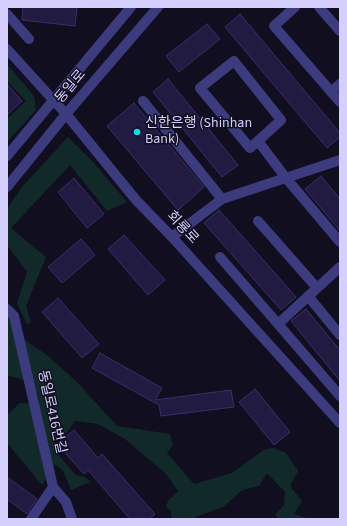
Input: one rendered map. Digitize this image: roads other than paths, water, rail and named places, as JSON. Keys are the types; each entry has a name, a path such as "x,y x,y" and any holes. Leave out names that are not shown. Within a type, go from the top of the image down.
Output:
{"street":[{"name":"동일로","path":"7,156 53,99 132,7"},
{"name":"동일로","path":"7,187 66,114 158,7"},
{"path":"295,7 274,26 340,102"},
{"path":"319,7 340,30"},
{"path":"7,14 29,39"},
{"name":"회룡로","path":"7,49 66,114 136,200 172,237 340,423"},
{"path":"234,60 281,120 258,141 250,148 200,88 234,60"},
{"path":"331,92 340,84"},
{"path":"143,101 222,199"},
{"path":"258,141 286,178 340,242"},
{"path":"172,237 222,199 340,160"},
{"path":"258,221 317,288"},
{"path":"220,257 340,396"},
{"path":"278,324 340,267"},
{"path":"308,296 340,335"},
{"name":"동일로416번길","path":"7,309 14,316 53,487"},
{"path":"31,519 53,487 66,502 72,519"}],"place":[{"name":"신한은행 (Shinhan Bank)","path":"137,132"}]}
